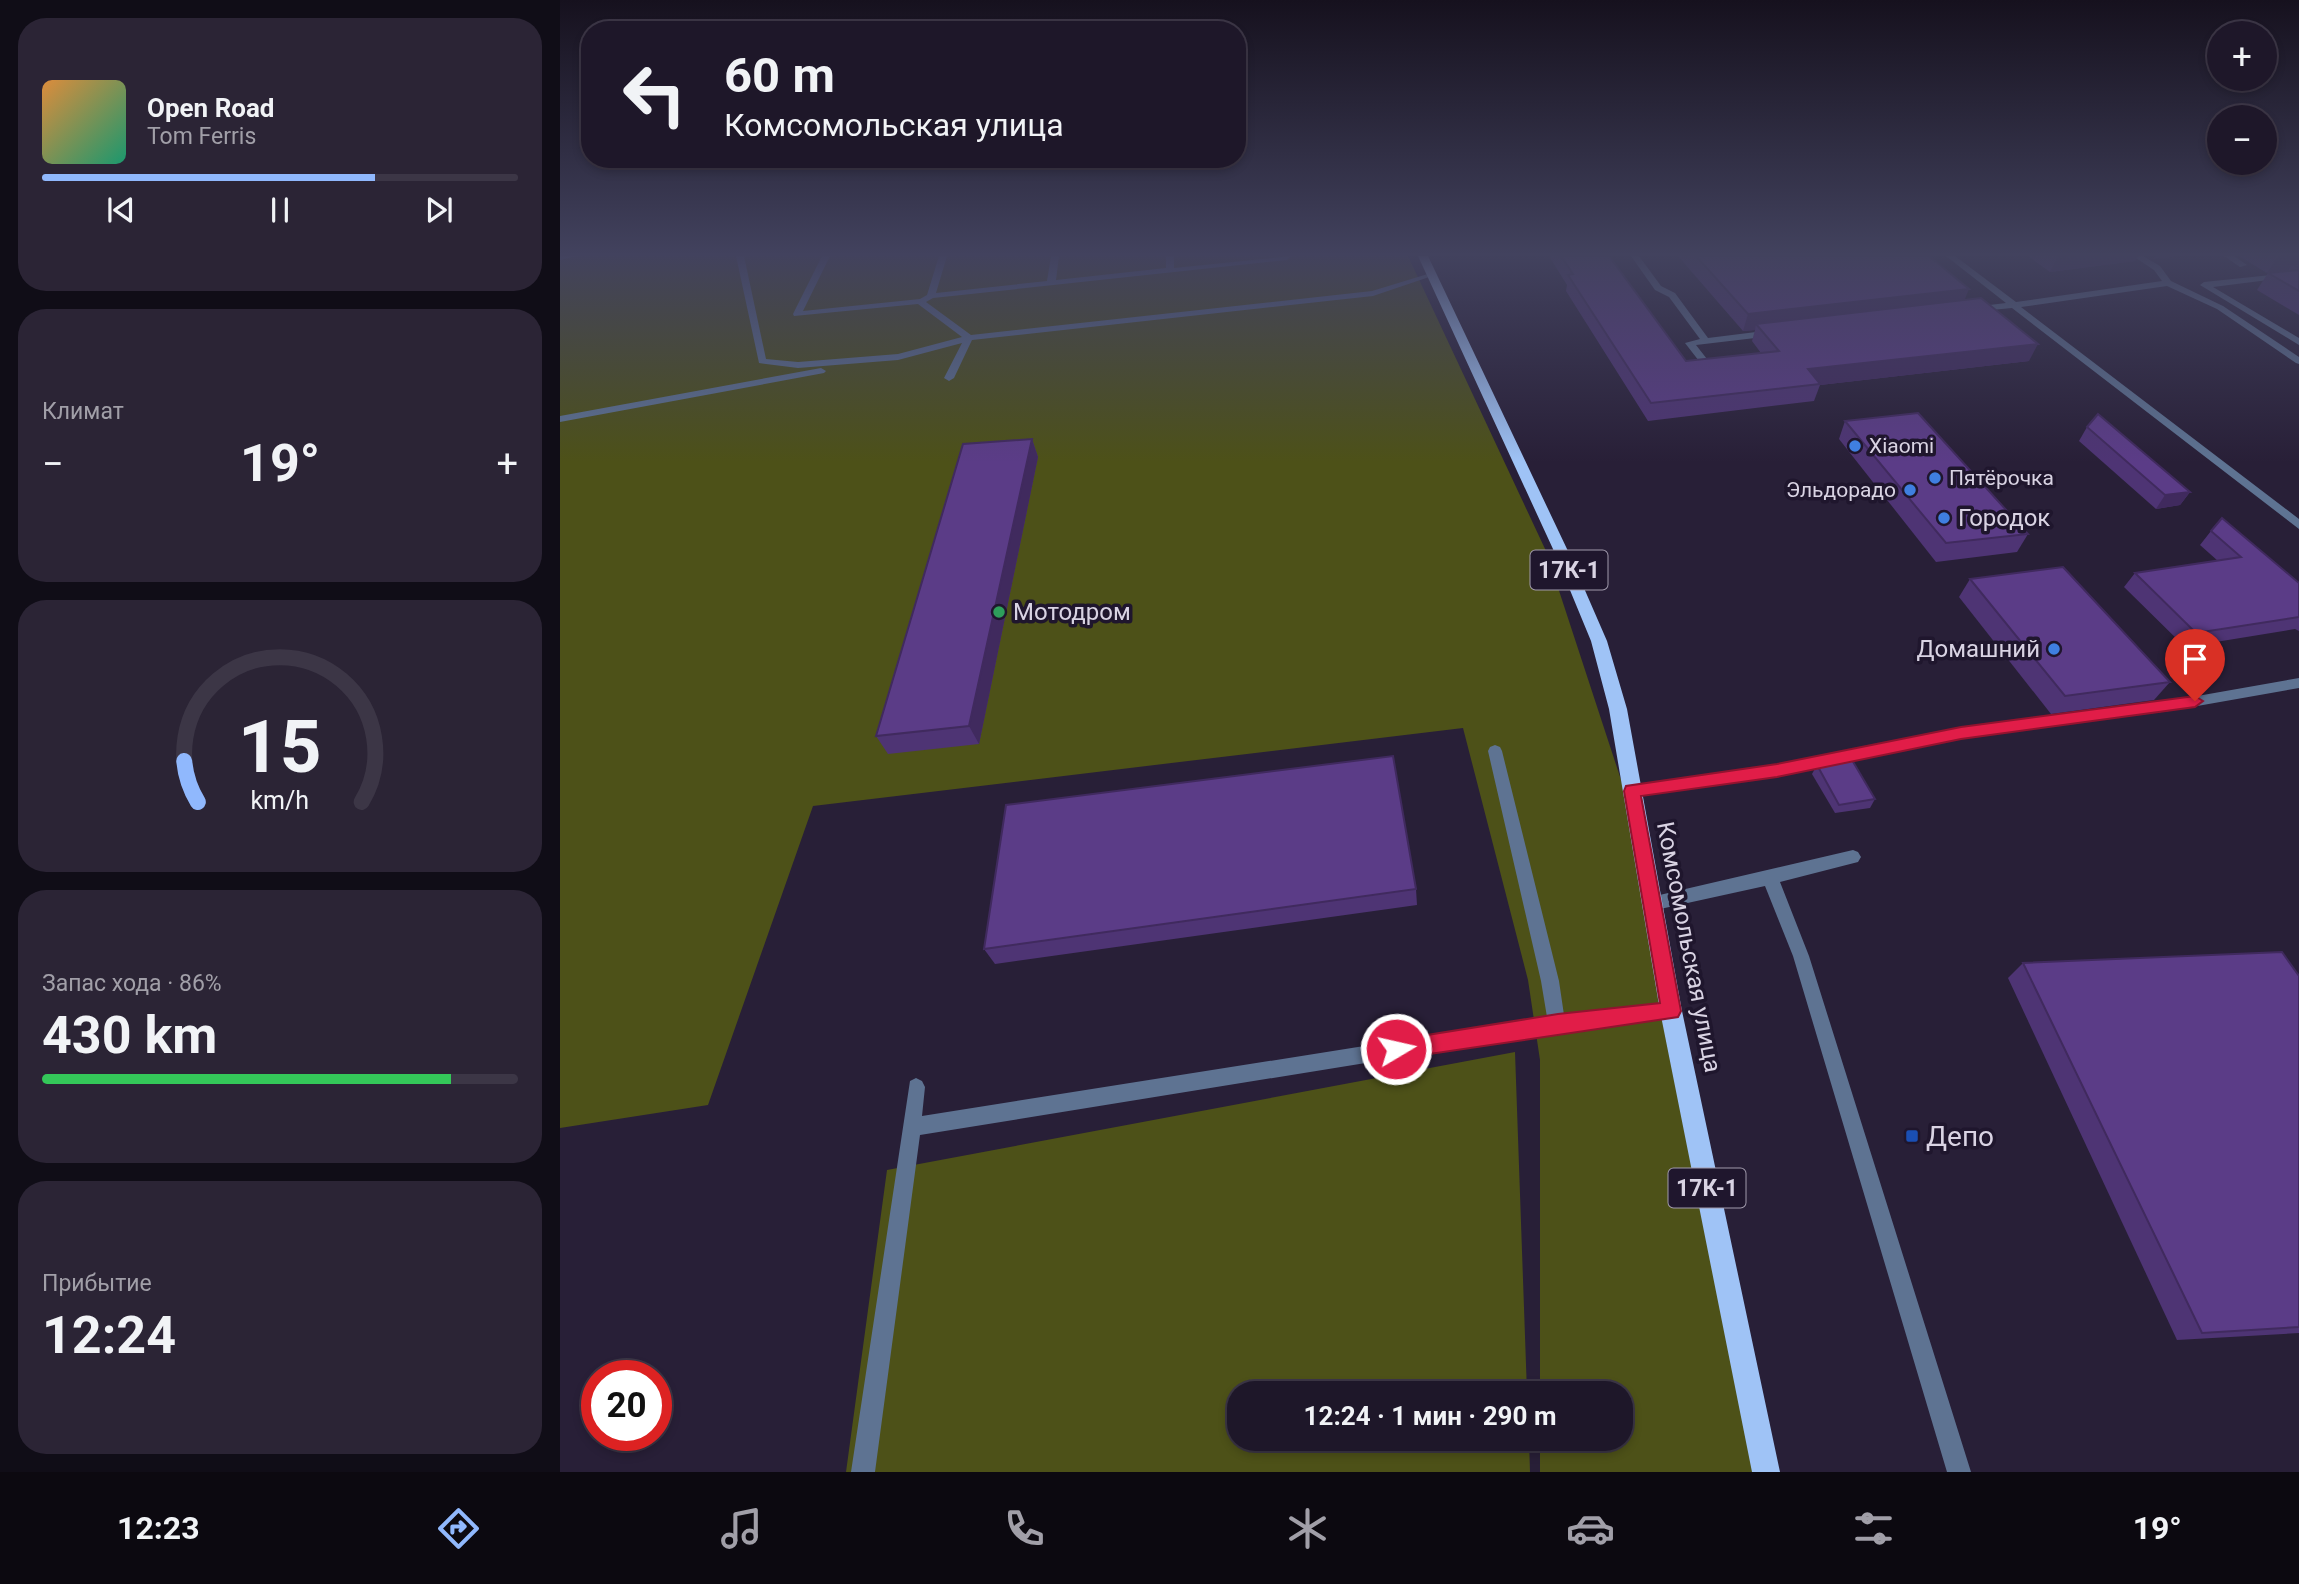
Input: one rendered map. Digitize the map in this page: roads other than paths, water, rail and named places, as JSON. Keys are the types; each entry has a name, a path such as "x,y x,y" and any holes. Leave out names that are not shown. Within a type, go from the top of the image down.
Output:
{"main road":[{"name":"Комсомольская улица","path":"1455,325 1560,549 1599,641 1618,709 1671,1011 1766,1472"}],"lane":[{"path":"755,325 762,360 798,365 898,357"},
{"path":"950,325 969,338"},
{"path":"560,419 898,357 969,338 1088,325"},
{"path":"1694,325 1706,341"},
{"path":"2040,325 2299,525"},
{"path":"2244,325 2299,361"},
{"path":"2270,325 2299,342"},
{"path":"1709,368 1690,343 1786,332"},
{"path":"948,378 969,338"},
{"path":"1632,791 1777,771 1961,733 2169,706 2299,683"},
{"path":"1495,751 1558,1024"},
{"path":"1651,904 1853,857"},
{"path":"1770,878 1801,956 1959,1472"},
{"path":"912,1127 1558,1024 1671,1011"},
{"path":"863,1472 916,1087"}],"place":[{"name":"Xiaomi","path":"1855,446"},
{"name":"Пятёрочка","path":"1935,478"},
{"name":"Эльдорадо","path":"1910,490"},
{"name":"Городок","path":"1944,518"},
{"name":"Мотодром","path":"999,612"},
{"name":"Домашний","path":"2054,649"},
{"name":"Депо","path":"1912,1136"}]}
